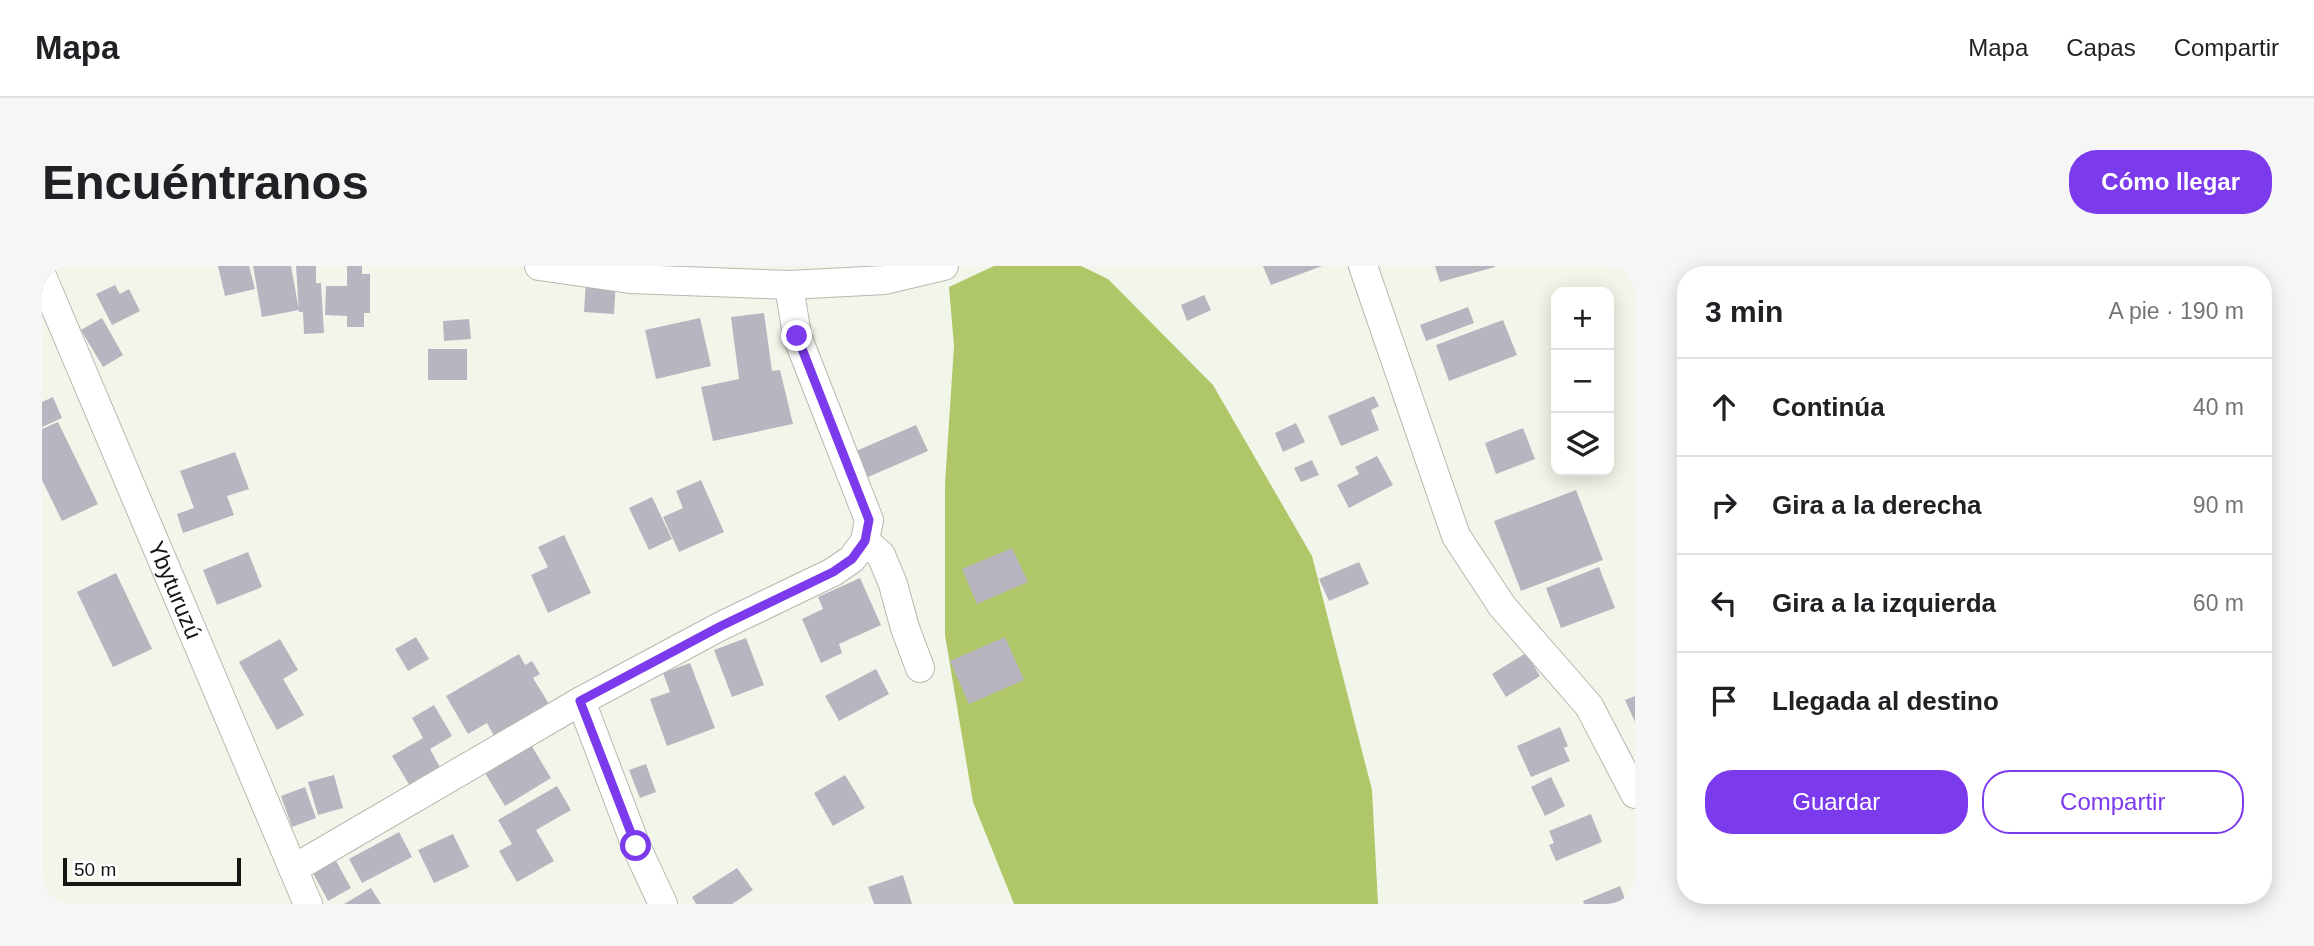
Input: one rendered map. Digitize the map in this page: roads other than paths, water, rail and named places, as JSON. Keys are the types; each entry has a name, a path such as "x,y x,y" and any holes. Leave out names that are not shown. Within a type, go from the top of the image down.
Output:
{"street":[{"path":"539,266 630,279 789,285 885,280 944,266"},
{"path":"1363,266 1456,536 1502,606 1589,706 1635,794"},
{"name":"Ybyturuzú","path":"42,276 308,904"},
{"path":"293,869 580,701 721,626 833,572 852,559 865,541 869,520 797,336 789,285"},
{"path":"865,541 881,555 920,668"},
{"path":"580,701 636,846 663,904"}]}
